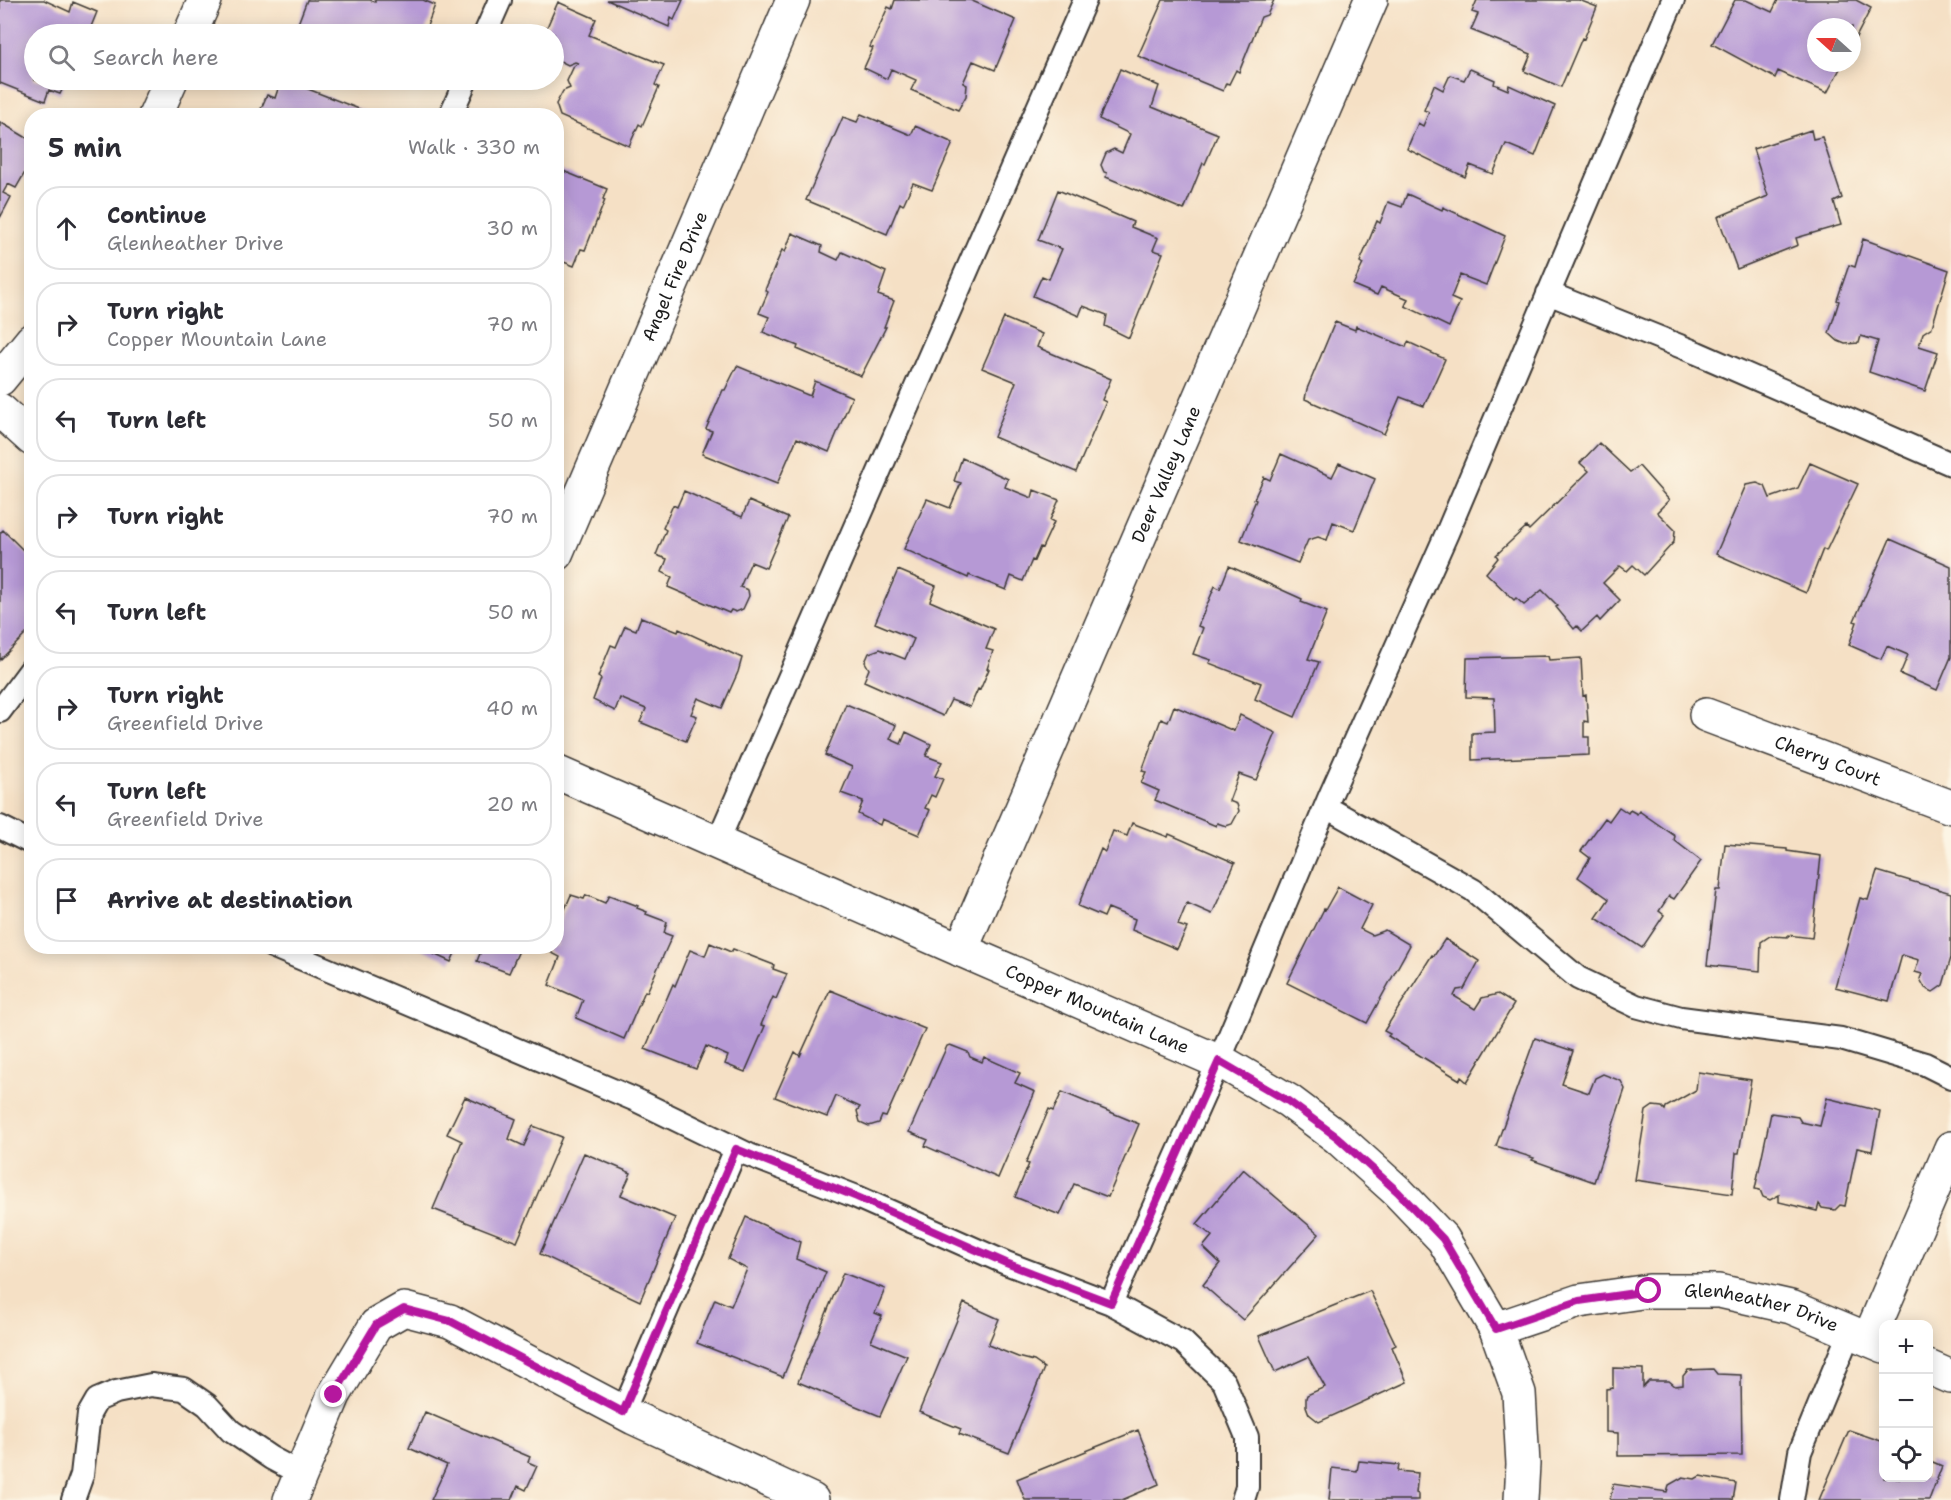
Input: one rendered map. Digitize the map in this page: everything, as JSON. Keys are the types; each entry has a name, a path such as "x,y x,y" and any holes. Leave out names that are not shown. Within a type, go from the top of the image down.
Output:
{"street":[{"path":"194,24 205,0"},
{"name":"Angel Fire Drive","path":"564,535 793,0"},
{"name":"Deer Valley Lane","path":"961,950 1371,0"},
{"path":"159,108 167,90"},
{"path":"0,380 24,350"},
{"path":"0,410 24,432"},
{"name":"Cherry Court","path":"1707,715 1951,807"},
{"name":"Copper Mountain Lane","path":"564,776 1219,1061 1288,1101 1337,1137 1398,1192 1443,1239 1496,1329 1520,1393 1523,1464 1521,1500"},
{"path":"1867,1338 1951,1148"},
{"name":"Glenheather Drive","path":"1496,1329 1579,1301 1649,1291 1719,1291 1791,1307 1867,1338"},
{"path":"296,1487 334,1395 376,1325 404,1309 450,1321 629,1415 812,1500"},
{"path":"1933,1369 1951,1377"}],"lane":[{"path":"489,24 500,0"},
{"path":"717,843 1085,0"},
{"path":"1111,1303 1219,1061 1326,807 1448,533 1673,0"},
{"path":"454,108 462,90"},
{"path":"1548,293 1697,353 1951,464"},
{"path":"0,711 24,679"},
{"path":"1326,807 1473,891 1578,978 1636,1006 1681,1018 1841,1039 1925,1064 1951,1077"},
{"path":"0,826 24,839"},
{"path":"291,954 636,1100 736,1149 857,1197 1006,1263 1111,1303 1184,1342 1224,1382 1247,1437 1247,1487 1243,1500"},
{"path":"629,1415 736,1149"},
{"path":"1792,1500 1800,1452 1867,1338"},
{"path":"73,1500 82,1475 89,1414 97,1400 116,1392 151,1385 184,1389 207,1405 231,1431 271,1458 296,1487"}],"building":[{"path":"0,0 44,0 70,12 73,2 97,12 92,24 24,24 24,90 49,90 45,101 0,83"},
{"path":"307,0 370,0 375,2 375,0 423,0 435,5 428,24 298,24"},
{"path":"607,0 683,0 674,20 671,18 669,27"},
{"path":"895,0 970,0 1016,20 995,70 973,61 963,83 967,85 966,96 958,110 911,90 916,80 891,69 887,79 864,68 873,48 870,47 888,7 892,9"},
{"path":"1163,0 1274,0 1267,15 1261,17 1239,72 1236,70 1223,91 1138,56"},
{"path":"1477,0 1579,0 1597,7 1561,87 1524,71 1531,54 1471,30 1478,14 1472,12"},
{"path":"1735,0 1746,0 1772,12 1778,0 1856,0 1871,8 1861,27 1861,18 1807,18 1807,72 1838,72 1827,93 1778,71 1775,78 1712,44"},
{"path":"558,2 596,19 589,35 664,65 655,85 659,87 642,126 639,124 629,146 564,118 564,108 557,108 556,104 563,91 570,88 567,81 574,66 578,63 568,65 564,63 564,24 548,24"},
{"path":"1120,69 1159,86 1152,107 1218,134 1205,164 1203,163 1184,210 1106,177 1107,173 1101,165 1106,153 1114,149 1122,153 1130,134 1099,119"},
{"path":"1470,69 1495,80 1494,84 1508,90 1509,85 1555,106 1535,156 1506,144 1493,174 1470,165 1465,177 1407,149 1418,123 1423,126 1429,112 1424,110 1434,85 1443,90 1450,75 1464,80"},
{"path":"49,90 62,90 60,94"},
{"path":"278,90 311,90 357,108 261,108 267,95 275,98"},
{"path":"861,114 911,135 915,126 953,143 932,190 913,183 903,205 900,203 887,234 806,200 843,117 857,122"},
{"path":"0,122 24,136 24,174 16,188 8,184 3,193 11,197 0,218"},
{"path":"1811,130 1813,139 1822,137 1842,198 1834,202 1841,225 1796,238 1798,245 1737,269 1718,217 1768,196 1753,149"},
{"path":"564,171 607,189 603,199 605,200 585,250 581,249 574,266 564,262"},
{"path":"1058,190 1133,222 1131,227 1158,238 1153,250 1163,253 1129,338 1105,326 1107,315 1083,306 1079,316 1033,296 1042,276 1049,279 1062,249 1038,240"},
{"path":"1407,194 1442,210 1443,207 1505,236 1486,285 1460,275 1451,298 1460,302 1449,327 1405,306 1408,299 1381,287 1377,295 1353,285 1363,264 1360,262 1377,221 1380,223 1388,202 1402,207"},
{"path":"792,233 822,246 821,252 838,260 842,252 886,272 878,295 894,301 884,327 886,327 861,376 763,332 769,317 759,313 768,292 765,290 782,250 785,252"},
{"path":"1863,239 1949,270 1932,327 1923,333 1919,346 1938,352 1925,391 1869,372 1878,341 1861,336 1859,343 1845,344 1829,333 1849,265 1855,267"},
{"path":"1004,318 1042,334 1037,347 1111,379 1102,400 1106,402 1076,472 994,437 1016,382 982,368"},
{"path":"1335,322 1355,330 1356,326 1406,347 1408,342 1445,359 1424,406 1400,397 1384,434 1305,399"},
{"path":"737,366 810,396 815,381 852,397 829,452 797,438 777,484 702,454 712,431 706,429 723,390"},
{"path":"1599,443 1630,472 1639,466 1669,500 1657,512 1675,530 1674,542 1644,575 1633,565 1627,571 1620,566 1603,583 1620,600 1600,621 1597,617 1582,631 1577,626 1574,629 1556,607 1558,606 1542,590 1524,605 1516,598 1514,600 1486,573 1498,558 1496,555 1526,527 1529,530 1589,471 1580,463"},
{"path":"1281,454 1332,477 1339,463 1375,479 1354,530 1333,522 1327,540 1318,537 1308,540 1298,563 1241,540 1252,513 1256,500 1254,499 1264,477 1270,480"},
{"path":"962,458 1008,479 1005,487 1032,498 1034,490 1059,500 1050,520 1054,522 1042,548 1040,547 1034,561 1032,560 1023,581 1011,576 1006,590 969,575 968,578 904,549 927,499 950,508 961,483 954,481"},
{"path":"1810,463 1858,484 1826,551 1823,549 1806,593 1716,554 1746,485 1757,483 1765,486 1770,498 1798,488"},
{"path":"684,491 742,517 749,501 788,518 766,568 751,562 740,587 748,590 749,596 743,609 736,612 731,610 729,613 668,587 672,577 662,572 667,559 656,555 666,530 663,528 673,505 677,507"},
{"path":"3,530 24,551 24,636 0,660 0,533"},
{"path":"1890,539 1951,566 1951,657 1937,690 1900,674 1908,655 1887,646 1881,659 1849,645 1857,622 1854,621"},
{"path":"1229,566 1302,599 1301,602 1327,612 1308,659 1319,662 1295,717 1255,699 1261,683 1209,663 1211,660 1193,654 1203,628 1198,626 1215,586 1220,589"},
{"path":"898,570 936,586 930,601 994,629 986,649 993,651 987,669 989,669 970,707 951,700 943,716 864,681 869,669 865,662 869,653 880,649 905,659 914,639 875,623"},
{"path":"641,617 678,632 679,629 742,658 722,708 698,698 691,714 697,716 686,741 640,722 646,709 620,698 615,711 593,700 601,679 598,677 611,645 616,647 625,626 636,630"},
{"path":"1548,656 1549,660 1581,658 1583,696 1586,695 1588,722 1584,721 1584,737 1589,737 1589,755 1472,760 1472,733 1495,732 1494,698 1466,697 1467,658"},
{"path":"846,704 896,725 890,739 901,744 906,732 931,744 926,756 942,762 935,776 943,779 935,797 931,795 925,808 930,810 919,835 882,819 880,825 858,814 863,801 841,793 852,767 825,755"},
{"path":"1174,706 1234,731 1240,715 1276,733 1256,780 1239,774 1229,801 1237,804 1239,811 1232,824 1226,826 1217,823 1216,826 1155,800 1159,791 1141,783 1146,772 1142,771 1161,719 1168,722"},
{"path":"1619,807 1628,813 1630,810 1637,814 1639,811 1675,836 1674,840 1701,861 1674,899 1669,896 1659,911 1664,915 1642,948 1596,918 1609,899 1578,877 1590,858 1581,851 1605,818 1609,821"},
{"path":"1132,823 1168,837 1169,834 1235,863 1212,914 1187,903 1178,925 1187,928 1177,949 1132,930 1135,919 1108,908 1104,917 1078,906 1101,849 1105,852 1113,831 1127,836"},
{"path":"1725,844 1787,849 1787,851 1821,856 1812,938 1788,935 1788,937 1770,936 1761,942 1760,971 1707,965 1716,890 1720,890"},
{"path":"1877,871 1951,893 1951,958 1943,985 1933,992 1925,988 1920,979 1922,974 1915,972 1919,960 1902,955 1889,1001 1835,987 1860,898 1868,900"},
{"path":"1338,887 1372,905 1360,929 1372,935 1385,930 1410,945 1367,1023 1287,983 1324,909"},
{"path":"571,895 584,899 586,895 605,903 609,895 638,906 637,908 647,912 646,914 667,922 664,933 672,936 624,1039 576,1018 583,1000 549,985 560,957 554,954 564,954 564,911"},
{"path":"1445,939 1479,961 1464,989 1457,990 1454,996 1475,1009 1482,998 1498,994 1514,1004 1467,1082 1388,1036 1390,1034 1384,1031 1432,955 1434,956"},
{"path":"710,943 731,952 733,949 774,965 773,969 787,974 776,999 773,997 761,1025 765,1026 745,1072 725,1064 728,1056 706,1046 696,1069 645,1049 690,950 705,956"},
{"path":"434,954 454,954 451,962"},
{"path":"480,954 517,954 509,973 477,961"},
{"path":"830,990 925,1029 886,1117 882,1116 879,1123 869,1126 860,1122 857,1111 860,1107 836,1096 827,1117 775,1097 795,1052 800,1056"},
{"path":"1535,1038 1573,1051 1562,1084 1589,1093 1595,1078 1603,1074 1621,1081 1625,1089 1594,1182 1532,1160 1534,1158 1496,1146"},
{"path":"947,1046 968,1052 970,1057 982,1062 984,1057 1020,1073 1015,1083 1035,1092 998,1178 925,1146 928,1140 909,1132"},
{"path":"1698,1072 1751,1080 1739,1153 1736,1153 1732,1194 1635,1180 1646,1111 1653,1106 1662,1107 1665,1110 1666,1107 1696,1090"},
{"path":"1062,1092 1139,1124 1108,1197 1074,1184 1060,1215 1015,1197 1029,1164 1026,1163 1049,1109 1053,1111"},
{"path":"465,1097 516,1119 509,1139 524,1146 533,1126 562,1137 517,1242 433,1209 462,1141 447,1134"},
{"path":"1827,1098 1880,1111 1872,1151 1857,1148 1845,1206 1840,1205 1835,1210 1822,1208 1819,1204 1817,1211 1779,1202 1779,1195 1770,1200 1763,1197 1760,1190 1755,1189 1771,1113 1798,1117 1801,1122 1820,1126"},
{"path":"584,1153 631,1173 621,1195 675,1218 640,1301 540,1254"},
{"path":"1243,1169 1319,1234 1243,1320 1203,1285 1220,1263 1203,1247 1212,1236 1197,1224"},
{"path":"746,1217 800,1242 796,1259 826,1272 783,1377 697,1343 715,1299 731,1306 747,1269 728,1259"},
{"path":"843,1273 885,1289 875,1313 882,1316 871,1341 907,1356 880,1416 798,1382"},
{"path":"1370,1291 1396,1345 1392,1347 1407,1382 1319,1422 1309,1414 1306,1398 1307,1395 1325,1387 1308,1357 1275,1372 1259,1336"},
{"path":"964,1303 999,1319 988,1345 1034,1361 1044,1368 1009,1453 959,1434 961,1429 919,1412"},
{"path":"1613,1368 1643,1369 1643,1387 1649,1381 1669,1381 1675,1386 1683,1385 1683,1376 1688,1370 1713,1369 1717,1374 1741,1375 1742,1455 1618,1456 1618,1433 1606,1432 1606,1389 1613,1388"},
{"path":"425,1412 530,1457 528,1462 537,1466 526,1490 518,1486 512,1500 431,1500 447,1465 409,1448"},
{"path":"1138,1430 1159,1484 1122,1500 1025,1500 1017,1479"},
{"path":"1849,1430 1879,1440 1879,1482 1933,1482 1933,1462 1942,1466 1929,1500 1819,1500"},
{"path":"1359,1461 1399,1465 1398,1471 1418,1473 1416,1493 1418,1500 1329,1500 1332,1468 1357,1471"},
{"path":"1700,1476 1736,1483 1733,1500 1610,1500 1613,1484 1667,1492 1669,1485 1683,1477 1695,1479"}],"route":[{"path":"334,1395 376,1325 404,1309 450,1321 623,1412 736,1149 857,1197 1006,1263 1111,1303 1219,1061 1288,1101 1337,1137 1398,1192 1443,1239 1496,1329 1579,1301 1649,1291"}]}
